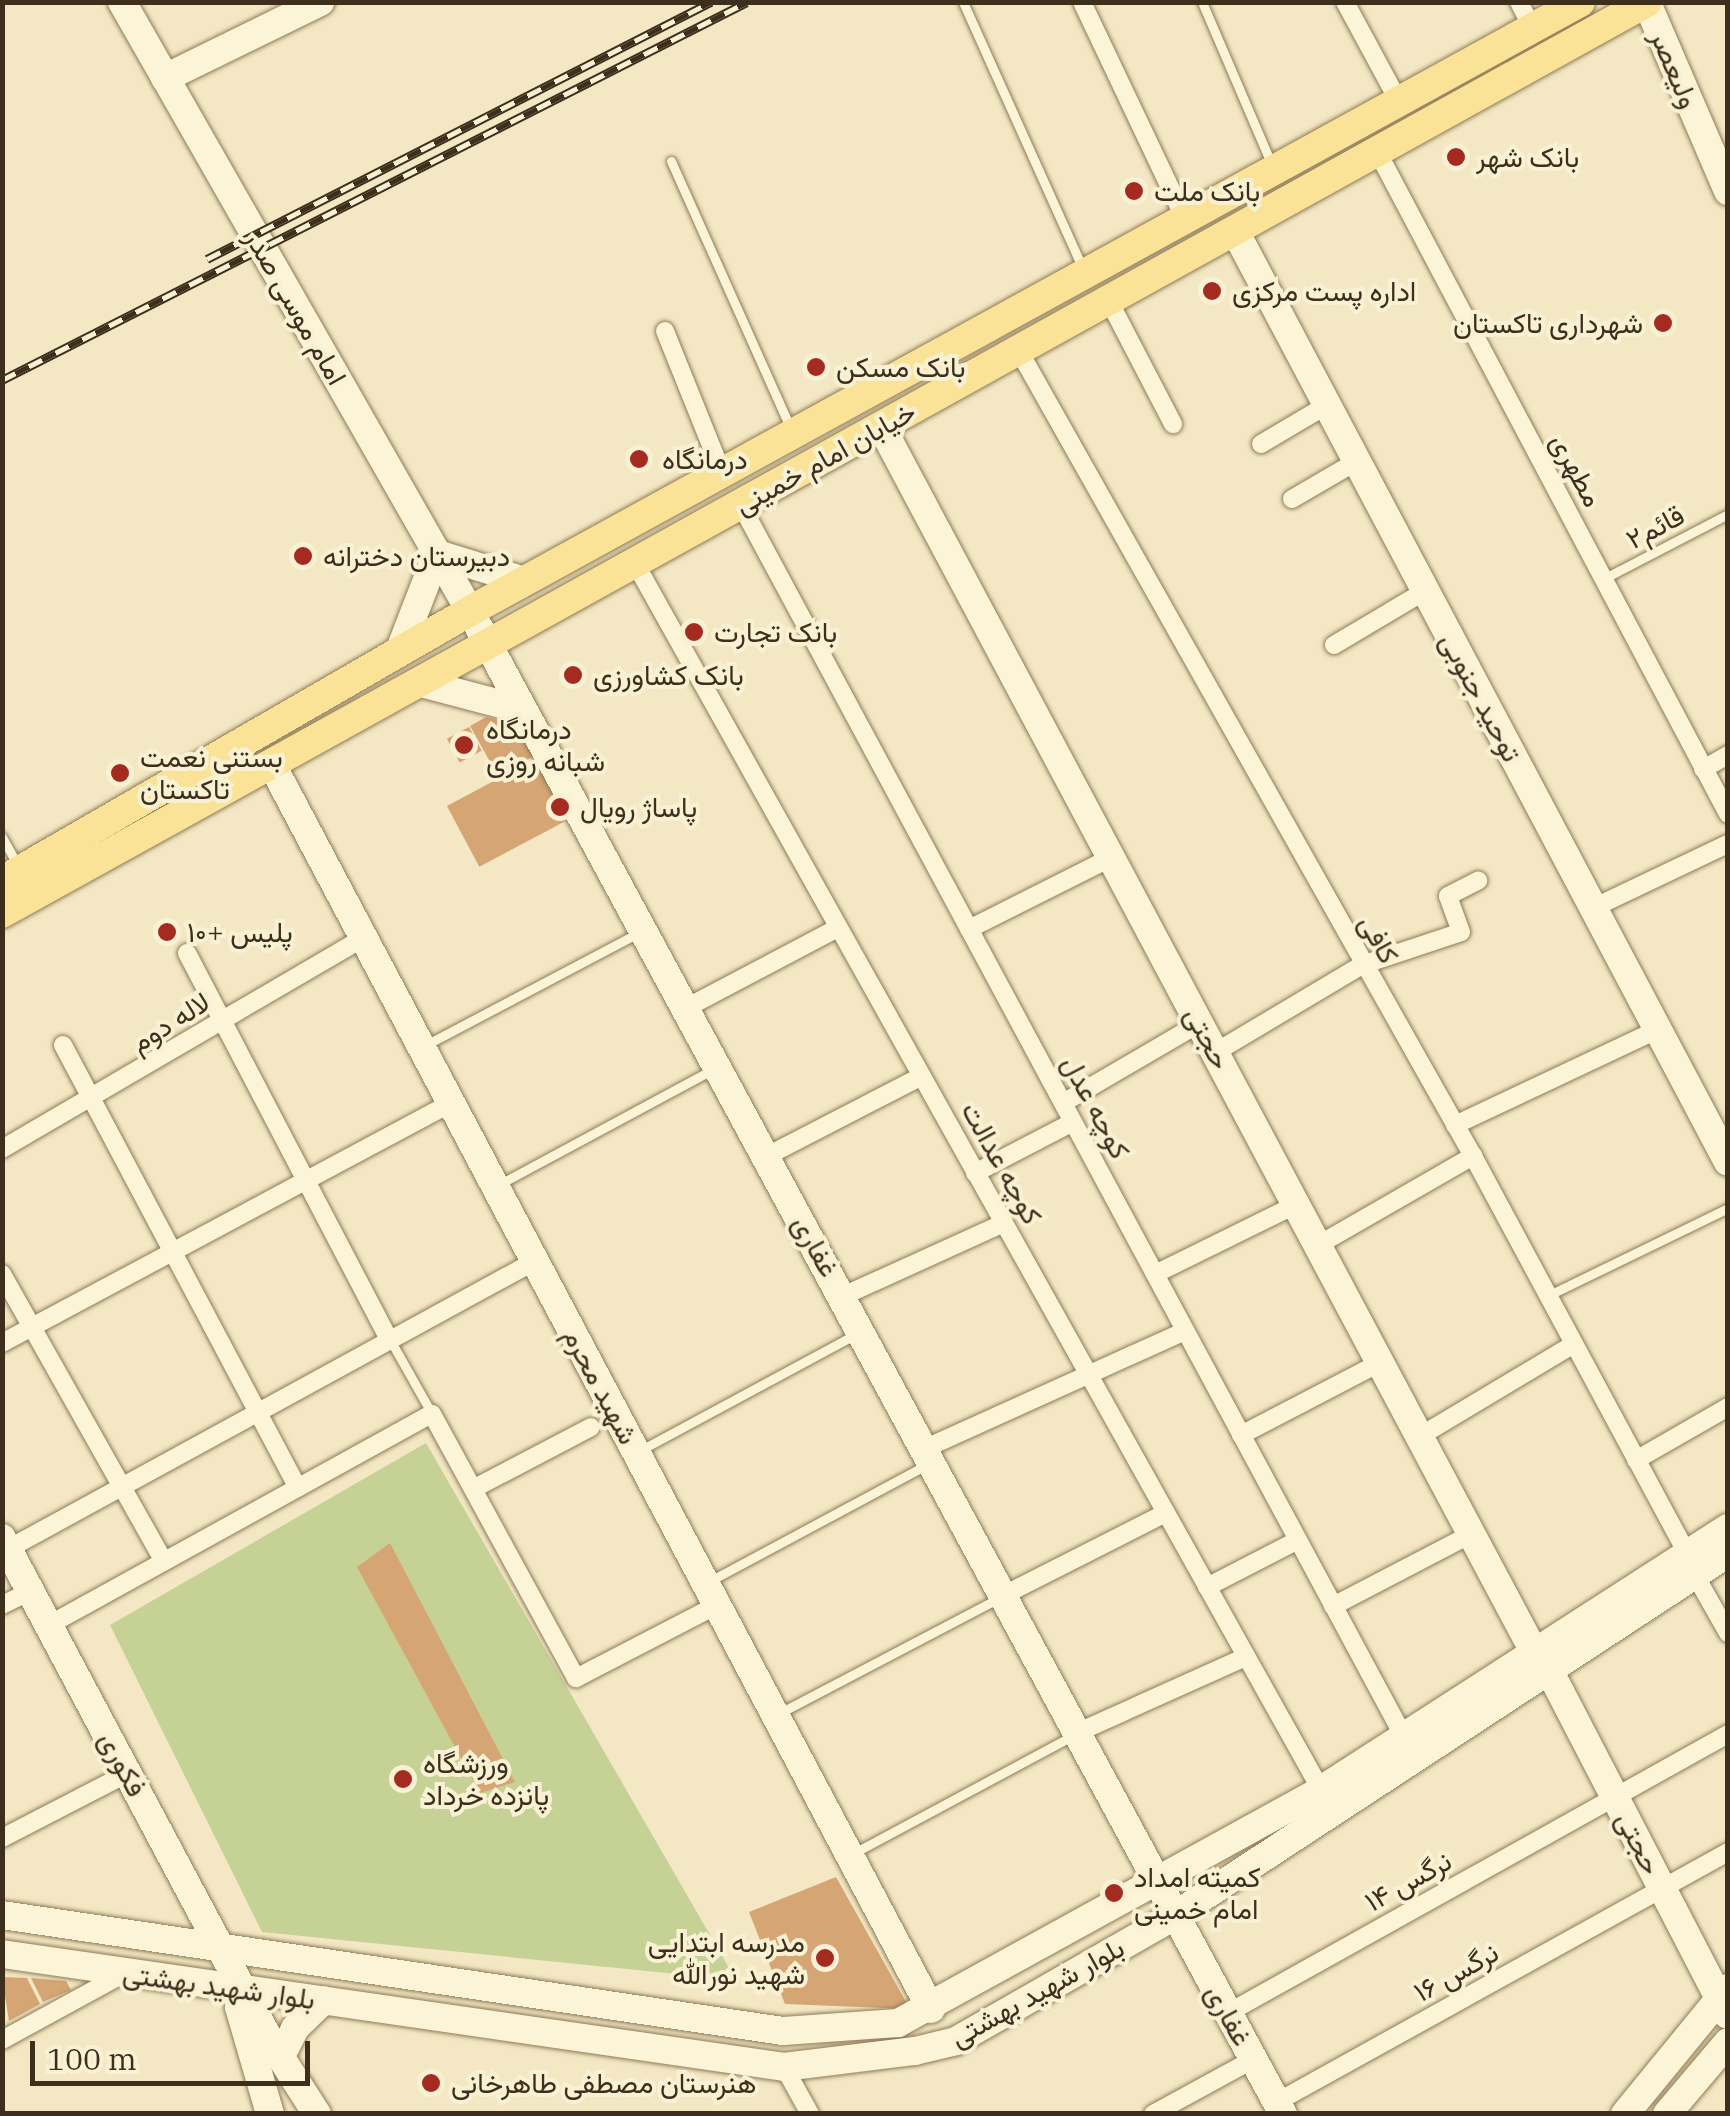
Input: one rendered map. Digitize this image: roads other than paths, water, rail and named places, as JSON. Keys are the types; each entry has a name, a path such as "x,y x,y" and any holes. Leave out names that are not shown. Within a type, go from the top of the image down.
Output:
{"main road":[{"name":"خیابان امام خمینی","path":"12,876 470,611 1398,102 1526,16 1580,2"},
{"name":"خیابان امام خمینی","path":"2,913 1647,3"}],"street":[{"name":"امام موسی صدر","path":"122,2 470,611"},
{"path":"165,78 320,2"},
{"path":"1082,2 1185,219"},
{"path":"1345,2 1398,102"},
{"name":"ولیعصر","path":"1647,3 1728,191"},
{"name":"مطهری","path":"1377,152 1728,814"},
{"name":"توحید جنوبی","path":"1235,231 1658,1030 1717,1117 1728,1162"},
{"path":"1109,301 1174,424"},
{"path":"665,331 722,473"},
{"name":"کافی","path":"1019,351 1473,1156 1728,1633"},
{"path":"1262,444 1327,405"},
{"name":"حجتی","path":"882,428 1662,1889 1725,2000"},
{"path":"1292,498 1357,461"},
{"name":"کوچه عدل","path":"740,504 1403,1735"},
{"path":"399,652 437,554 525,581"},
{"name":"کوچه عدالت","path":"635,564 1321,1790"},
{"path":"1334,645 1425,591"},
{"name":"غفاری","path":"470,611 1081,1731 1162,1881 1174,1916 1280,2108"},
{"path":"420,683 523,710"},
{"path":"1703,769 1728,756"},
{"name":"شهید محرم","path":"271,763 932,2009"},
{"path":"1593,908 1728,844"},
{"path":"969,929 1112,858"},
{"path":"1216,1052 1362,965 1461,932 1448,896 1478,881"},
{"path":"686,1008 838,928"},
{"name":"لاله دوم","path":"2,1149 93,1102 364,938"},
{"path":"188,953 387,1336"},
{"path":"1063,1103 1200,1023"},
{"path":"1455,1125 1658,1030"},
{"path":"62,1044 298,1488"},
{"path":"766,1156 922,1076"},
{"path":"2,1343 451,1103"},
{"path":"976,1172 1073,1122"},
{"path":"1320,1244 1473,1156"},
{"path":"1155,1274 1297,1204"},
{"path":"843,1296 1004,1224"},
{"path":"5,1543 534,1260"},
{"path":"2,1274 164,1562"},
{"path":"930,1455 1185,1331"},
{"path":"1422,1435 1574,1344"},
{"path":"1241,1434 1381,1362"},
{"path":"1636,1460 1728,1406"},
{"path":"48,1625 432,1414 576,1678 712,1594"},
{"path":"472,1490 591,1427"},
{"path":"1006,1594 1166,1512"},
{"name":"بلوار شهید بهشتی","path":"2,1954 784,2067 956,2041 1174,1916 1541,1661 1691,1565 1728,1528"},
{"path":"1333,1606 1473,1534"},
{"path":"1207,1587 1298,1540"},
{"name":"فکوری","path":"5,1543 281,2056 318,2114"},
{"name":"بلوار شهید بهشتی","path":"1691,1565 1728,1554"},
{"path":"2,1605 31,1591"},
{"path":"1081,1731 1246,1657"},
{"name":"بلوار شهید بهشتی","path":"2,1914 783,2031 898,2023 932,2009 1162,1881 1321,1790 1403,1735 1541,1661"},
{"name":"نرگس ۱۴","path":"1228,2013 1728,1734"},
{"path":"2,1838 128,1773"},
{"name":"نرگس ۱۶","path":"1280,2108 1728,1852"},
{"path":"2,2040 125,1973"},
{"path":"248,1989 239,2007 263,2110"},
{"path":"281,2056 294,2028 324,2000"},
{"path":"1625,2114 1725,2000"},
{"path":"1667,2114 1728,2042"},
{"path":"1152,2114 1254,2060"},
{"path":"784,2067 810,2114"}],"lane":[{"path":"963,2 1085,274"},
{"path":"1202,2 1274,170"},
{"path":"672,161 793,434"},
{"name":"قائم۲","path":"1603,579 1728,514"},
{"path":"2,837 12,876"},
{"path":"422,1048 643,930"},
{"path":"495,1186 718,1066"},
{"path":"1547,1296 1728,1208"},
{"path":"636,1452 862,1331"},
{"path":"387,1336 432,1414"},
{"path":"712,1594 930,1455"},
{"path":"776,1716 1006,1594"},
{"path":"850,1855 1081,1731"}],"railway":[{"path":"207,259 711,2"},
{"path":"2,380 747,2"}],"place":[{"name":"بانک شهر","path":"1456,157"},
{"name":"بانک ملت","path":"1134,191"},
{"name":"اداره پست مرکزی","path":"1212,291"},
{"name":"شهرداری تاکستان","path":"1663,323"},
{"name":"بانک مسکن","path":"816,367"},
{"name":"درمانگاه","path":"639,459"},
{"name":"دبیرستان دخترانه","path":"303,556"},
{"name":"بانک تجارت","path":"694,632"},
{"name":"بانک کشاورزی","path":"573,675"},
{"name":"درمانگاه شبانه روزی","path":"464,745"},
{"name":"بستنی نعمت تاکستان","path":"120,773"},
{"name":"پاساژ رویال","path":"560,807"},
{"name":"پلیس +۱۰","path":"167,932"},
{"name":"ورزشگاه پانزده خرداد","path":"403,1779"},
{"name":"کمیته امداد امام خمینی","path":"1114,1893"},
{"name":"مدرسه ابتدایی شهید نورالله","path":"825,1958"},
{"name":"هنرستان مصطفی طاهرخانی","path":"431,2083"}]}
